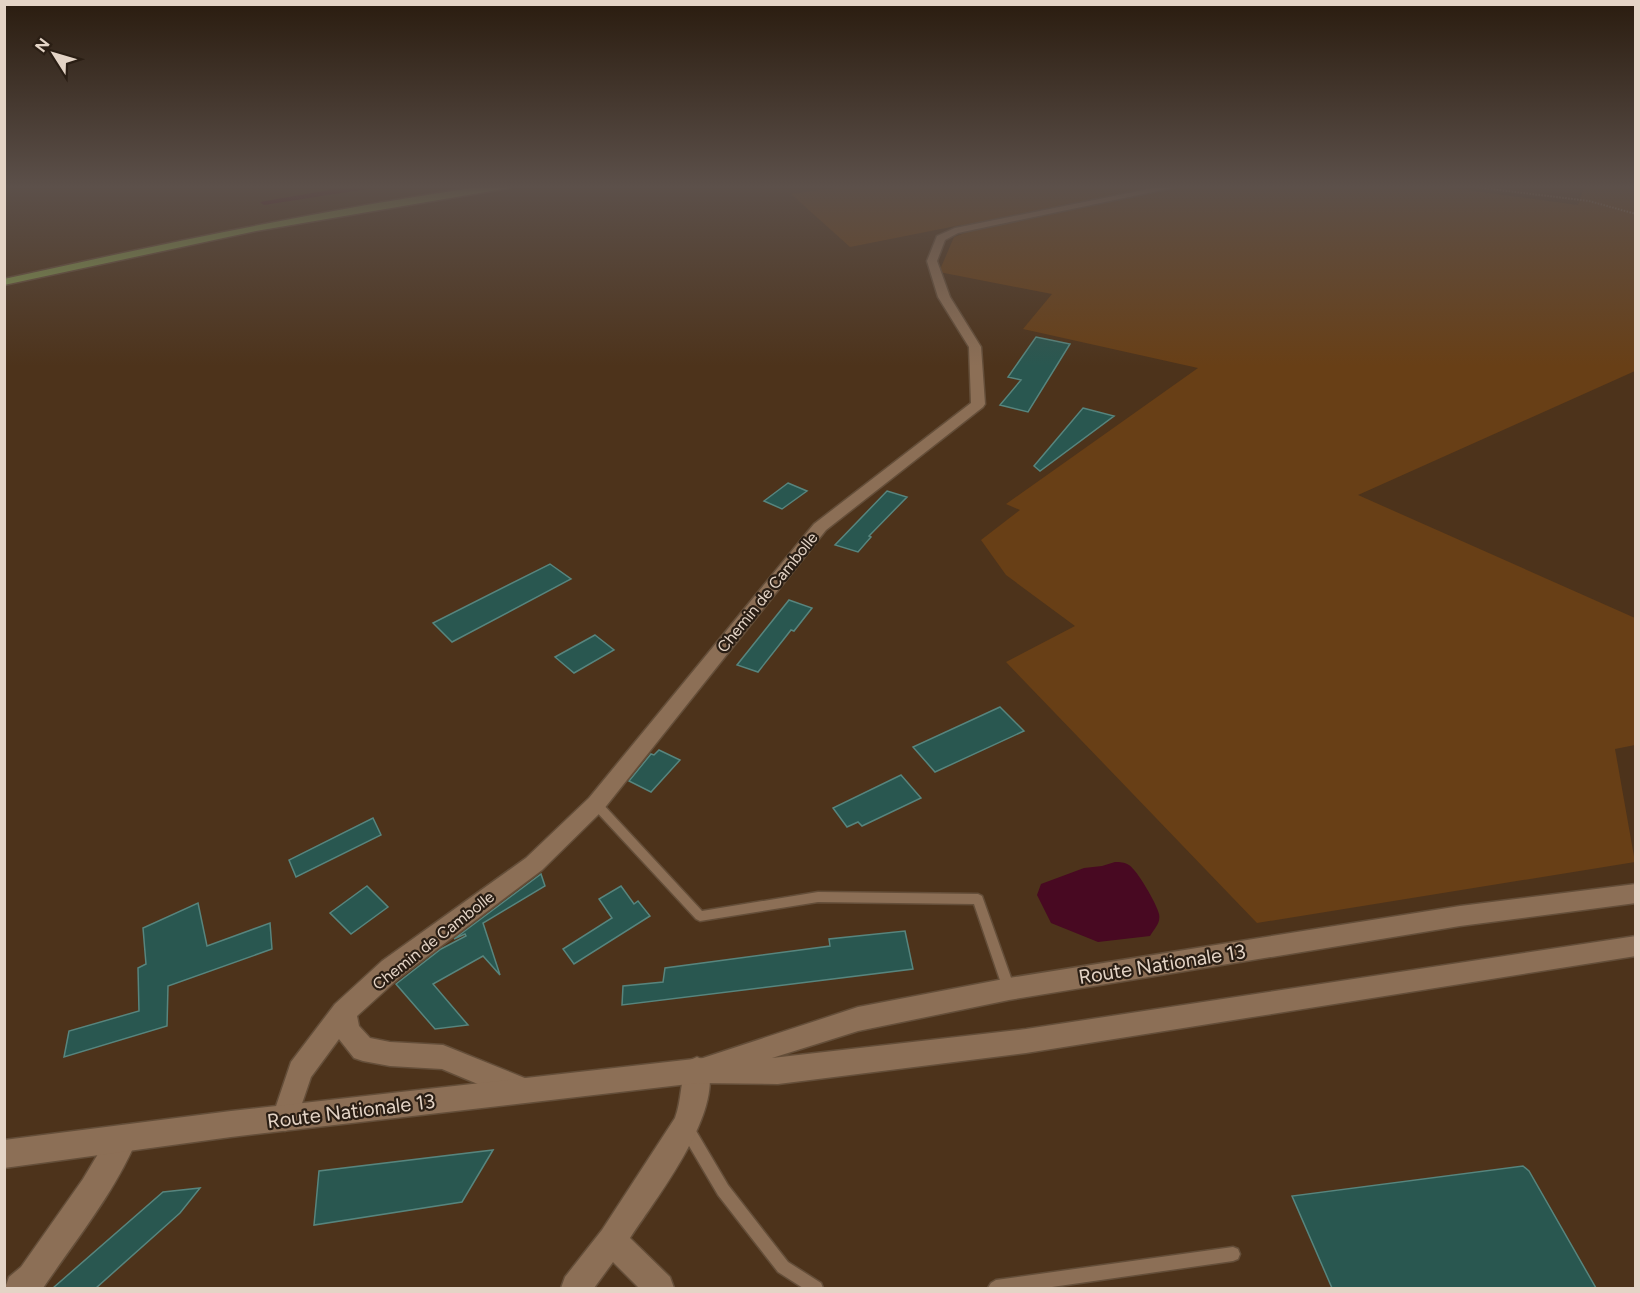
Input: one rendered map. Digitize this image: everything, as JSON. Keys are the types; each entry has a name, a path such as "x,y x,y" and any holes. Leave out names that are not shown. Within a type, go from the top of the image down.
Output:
{"highway":[{"path":"4,274 139,245"},
{"path":"4,282 177,245"}],"street":[{"name":"Chemin de Cambolle","path":"285,1118 300,1071 344,1012 391,969 534,864 596,804 820,527 978,404 975,347 944,297 932,261 938,245"},
{"name":"Route Nationale 13","path":"697,1070 858,1019 1008,989 1460,916 1635,893"},
{"name":"Route Nationale 13","path":"4,1154 285,1118 697,1070 778,1071 1026,1041 1635,946"},
{"path":"344,1012 348,1031 363,1049 390,1054 443,1057 525,1090"},
{"path":"576,1288 612,1240 686,1126 694,1103 697,1070"},
{"path":"20,1288 32,1278 93,1189 123,1139"},
{"path":"612,1240 659,1288"}],"lane":[{"path":"596,804 700,916 818,897 978,899 1008,989"},
{"path":"686,1126 723,1190 783,1267 816,1288"},
{"path":"996,1288 1233,1254"}],"shaded area":[{"path":"950,245 1635,245 1635,371 1358,495 1635,618 1635,745 1615,749 1635,862 1257,923 1006,662 1075,626 1006,575 981,540 1020,510 1006,504 1198,368 1023,329 1052,294 939,272"},
{"path":"1115,862 1125,863 1133,868 1155,903 1159,920 1150,936 1098,942 1051,923 1037,895 1041,884 1084,868"}],"building":[{"path":"1036,337 1070,344 1028,412 1000,405 1021,380 1008,377"},
{"path":"1083,408 1114,416 1040,471 1034,466"},
{"path":"788,483 807,491 782,509 764,501"},
{"path":"887,491 907,497 869,536 871,537 858,552 835,545"},
{"path":"550,564 571,579 452,642 433,623"},
{"path":"789,600 812,608 794,631 791,630 758,672 737,665"},
{"path":"595,635 614,650 574,673 555,657"},
{"path":"1000,707 1024,731 935,772 913,747"},
{"path":"659,750 680,760 651,792 629,781 651,754 654,755"},
{"path":"901,775 921,798 862,826 858,822 847,827 833,808"},
{"path":"373,818 381,835 296,877 289,860"},
{"path":"541,874 545,886 483,923 500,975 483,956 433,984 468,1025 435,1029 396,984 441,949 466,936 465,934 454,939"},
{"path":"367,886 388,907 351,934 330,913"},
{"path":"621,886 634,904 638,901 650,916 574,964 563,949 612,918 599,899"},
{"path":"198,903 207,946 270,923 272,949 168,986 167,1026 64,1057 69,1031 139,1011 138,968 146,964 143,928"},
{"path":"905,931 913,969 622,1005 623,986 663,982 665,968 830,946 829,939"},
{"path":"493,1150 462,1202 314,1225 319,1171"},
{"path":"1523,1166 1529,1171 1596,1288 1332,1288 1292,1196"},
{"path":"200,1188 180,1213 96,1288 53,1288 163,1192"}]}
